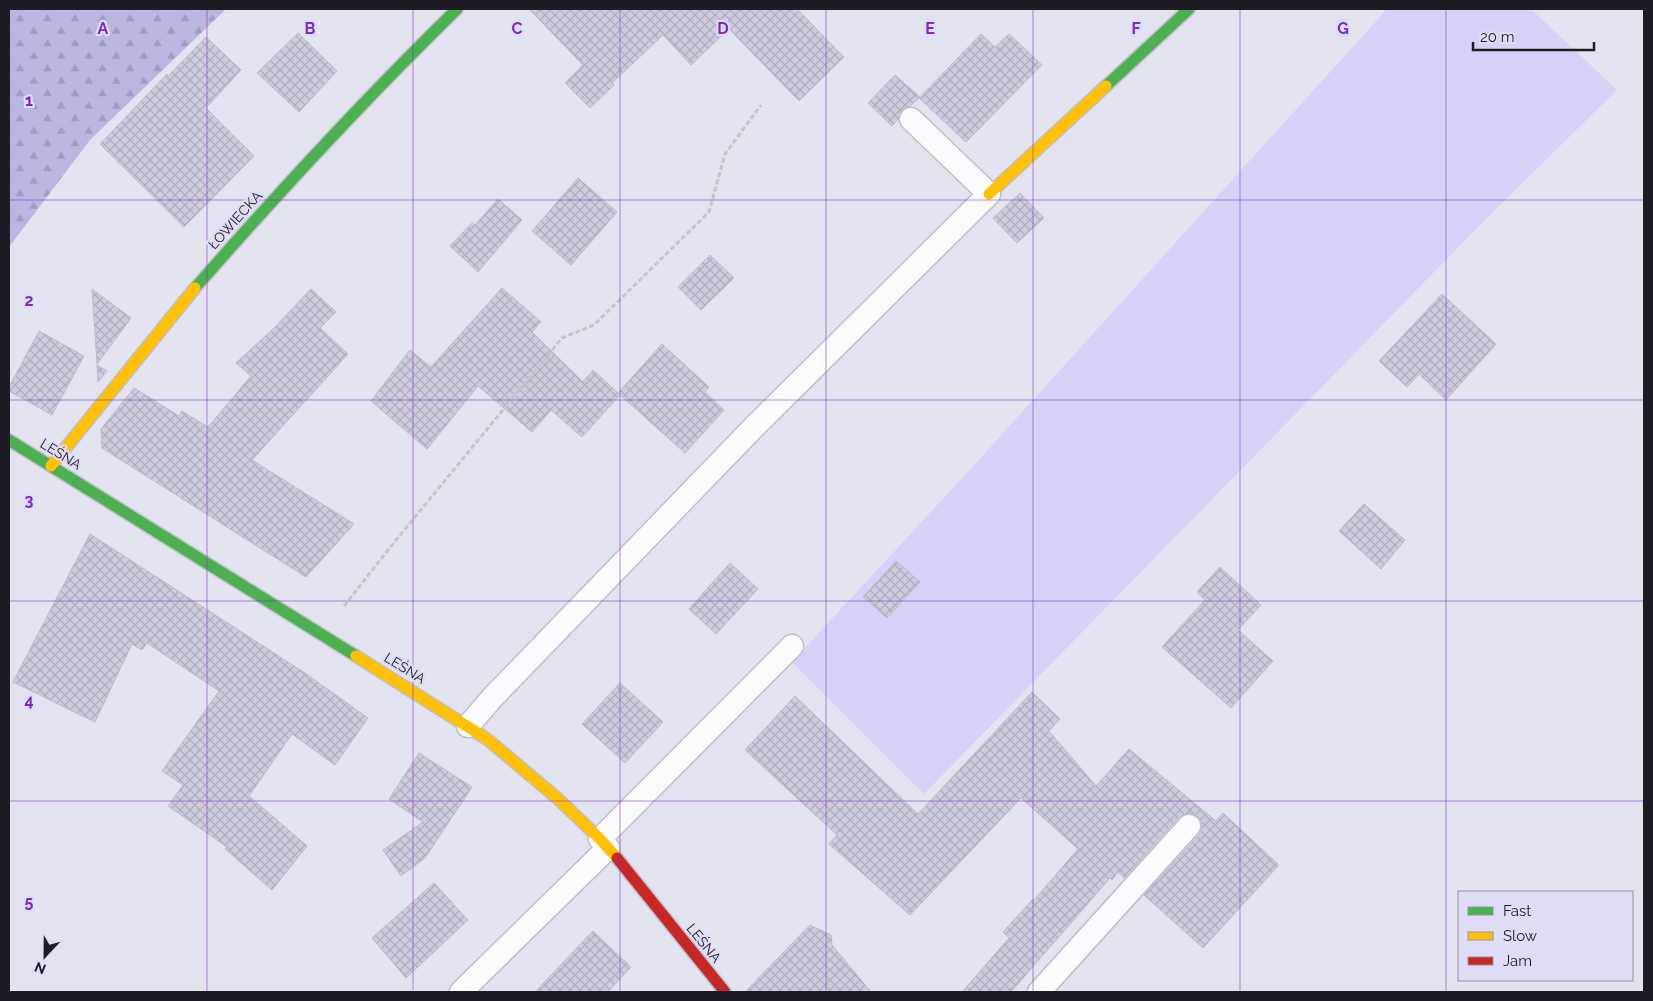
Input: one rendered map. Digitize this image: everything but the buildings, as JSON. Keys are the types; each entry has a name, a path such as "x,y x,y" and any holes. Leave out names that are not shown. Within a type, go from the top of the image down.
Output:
{"street":[{"name":"ŁOWIECKA","path":"51,466 178,307 247,229 457,9"},
{"path":"989,194 1189,9"},
{"name":"LEŚNA","path":"9,440 468,726 519,764 604,844 630,873 725,992"}],"lane":[{"path":"468,726 755,426 989,194 910,119"},
{"path":"461,992 792,646"},
{"path":"1039,992 1189,826"}],"path":[{"path":"322,634 392,545 562,338 594,325 709,212 725,154 761,105"}],"green space":[{"path":"9,9 226,9 90,140 9,247"}],"shaded area":[{"path":"1387,9 1531,9 1617,90 1485,220 924,794 792,662 976,463"}],"traffic: fast":[{"path":"195,288 323,146 457,9"},
{"path":"1106,86 1189,9"},
{"path":"9,440 356,656"}],"traffic: slow":[{"path":"989,194 1106,86"},
{"path":"51,466 195,288"},
{"path":"356,656 487,739 557,798 617,858"}],"traffic: jam":[{"path":"617,858 725,992"}]}
